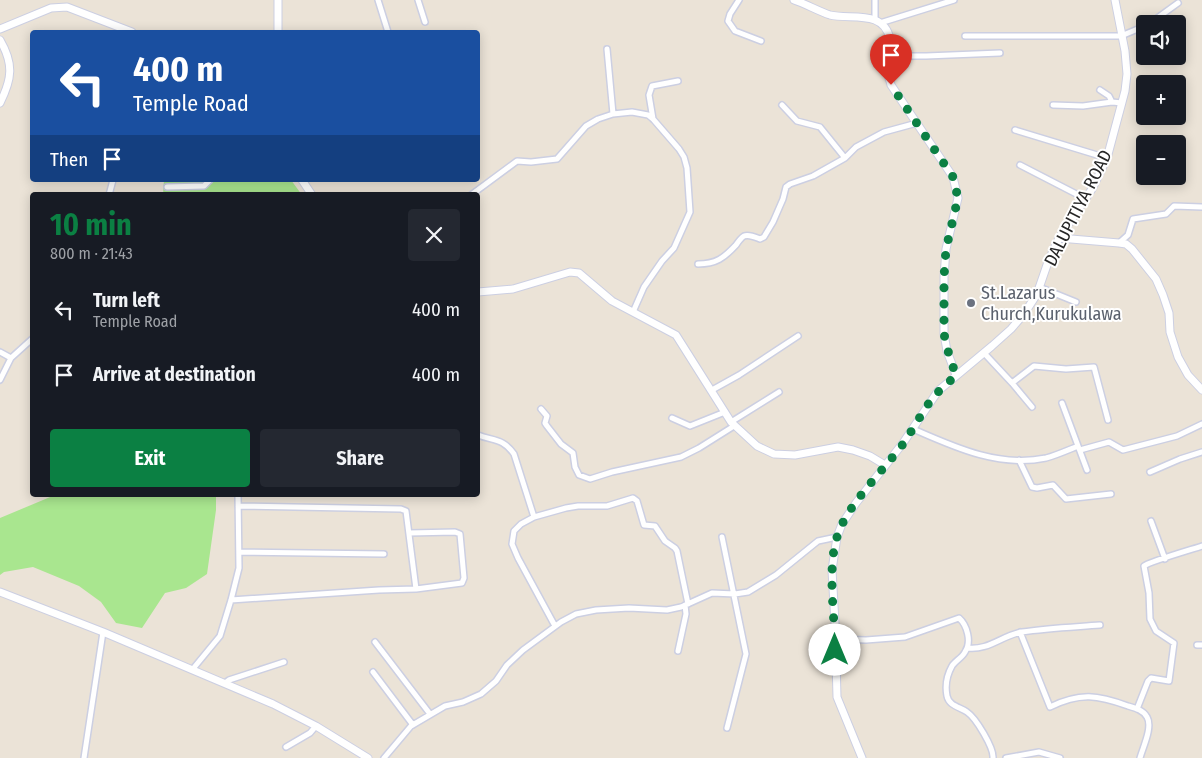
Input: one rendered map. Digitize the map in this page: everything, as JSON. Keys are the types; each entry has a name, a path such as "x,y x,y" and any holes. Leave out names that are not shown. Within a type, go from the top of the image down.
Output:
{"street":[{"path":"278,0 278,30"},
{"path":"378,0 387,30"},
{"path":"418,0 425,22"},
{"path":"739,0 728,21 735,31 761,41"},
{"path":"794,0 804,2 831,15 878,21 954,0"},
{"path":"875,0 878,21 888,31 890,40 890,56 887,70 891,85 953,177 958,198 946,249 944,277 944,334 956,376"},
{"name":"DALUPITIYA ROAD","path":"862,758 837,697 832,570 837,537 842,524 856,502 903,443 934,397 1018,321 1037,294 1059,238 1086,199 1107,158 1126,91 1125,51 1115,0"},
{"path":"1161,15 1178,3"},
{"path":"0,29 51,8 67,7 127,30"},
{"path":"966,36 1121,36 1136,30"},
{"path":"0,40 9,59 10,68 7,86 0,103"},
{"path":"607,49 613,114"},
{"path":"890,56 1000,53"},
{"path":"653,119 650,95 652,86 678,81"},
{"path":"1100,90 1112,102"},
{"path":"1053,105 1083,106 1112,102 1122,103"},
{"path":"782,105 796,122 820,127 845,158"},
{"path":"475,192 517,161 531,162 558,159 586,126 598,119 613,114 632,112 648,115 684,157 687,168 690,212 674,248 662,261 644,287 633,312"},
{"path":"698,264 710,264 728,254 743,236 750,235 760,239 764,237 773,222 786,187 790,184 813,176 845,158 856,147 884,132 917,123"},
{"path":"1015,130 1107,158"},
{"path":"1020,166 1086,199"},
{"path":"167,187 204,186 208,182"},
{"path":"1119,243 1128,236 1133,219 1166,214 1174,206 1202,207"},
{"path":"1059,238 1119,243 1126,244 1132,248 1156,279 1169,313 1170,332 1178,358 1188,376 1201,387"},
{"path":"480,292 513,289 570,272 579,273 612,301 676,335 733,424 757,446 774,454 795,455 838,447 870,456 885,465"},
{"path":"1040,287 1076,302"},
{"path":"712,390 739,375 798,336"},
{"path":"0,380 11,358 30,341"},
{"path":"0,352 11,358"},
{"path":"984,353 1032,407"},
{"path":"1012,383 1034,366 1066,369 1094,367 1108,420"},
{"path":"542,409 547,416 545,423 561,444 573,453 575,467 579,475 590,479 681,456 699,448 779,392"},
{"path":"1062,403 1087,470"},
{"path":"672,418 690,426 725,412"},
{"path":"913,429 977,455 1020,460 1046,458 1079,448 1109,442 1123,450 1177,436 1202,424"},
{"path":"480,435 497,439 508,446 514,454 534,517"},
{"path":"1150,472 1202,452"},
{"path":"1020,460 1032,487 1053,485 1066,499 1111,494"},
{"path":"192,670 220,636 231,600 239,568 238,497"},
{"path":"555,626 518,558 512,544 514,531 521,524 534,517 566,508 607,506 633,498 636,501 644,525 655,526 665,541 677,551 687,604 678,651"},
{"path":"238,506 401,509 406,511 416,589"},
{"path":"1152,521 1165,559"},
{"path":"231,600 416,589 462,582 464,578 460,534 454,532 409,533"},
{"path":"722,537 746,654 727,728"},
{"path":"384,758 413,724 445,706 462,702 481,694 496,682 507,665 540,636 576,614 596,610 629,608 667,610 712,593 735,594 748,592 776,574 818,541 837,537"},
{"path":"1137,709 1151,678 1169,681 1174,643 1156,631 1150,618 1149,593 1144,566 1148,562 1165,559 1202,546"},
{"path":"240,552 384,554"},
{"path":"0,592 103,632 273,704 316,726 368,758"},
{"path":"835,639 866,640 905,637 959,618 966,624 969,644 965,652 952,665 946,684 947,699 950,703 968,713 990,744 993,757 1002,758"},
{"path":"967,648 975,650 1020,632 1100,624"},
{"path":"84,758 103,632"},
{"path":"1020,632 1050,707 1059,702 1081,696 1093,696 1107,698 1142,711 1148,718 1149,727 1140,758"},
{"path":"375,642 430,714"},
{"path":"225,683 284,662"},
{"path":"373,672 413,724"},
{"path":"286,747 316,726"},
{"path":"1006,758 1039,752 1060,758"}],"green space":[{"path":"164,182 292,182 300,192 163,192"},
{"path":"50,497 216,497 216,510 207,574 186,588 165,593 142,628 116,623 101,602 79,586 33,567 4,572 0,575 0,518"}],"place":[{"name":"St.Lazarus Church,Kurukulawa","path":"971,303"}],"route":[{"path":"835,650 832,570 837,537 842,524 856,502 903,443 930,402 956,376 944,334 944,277 946,249 958,198 953,177 891,85"}]}
